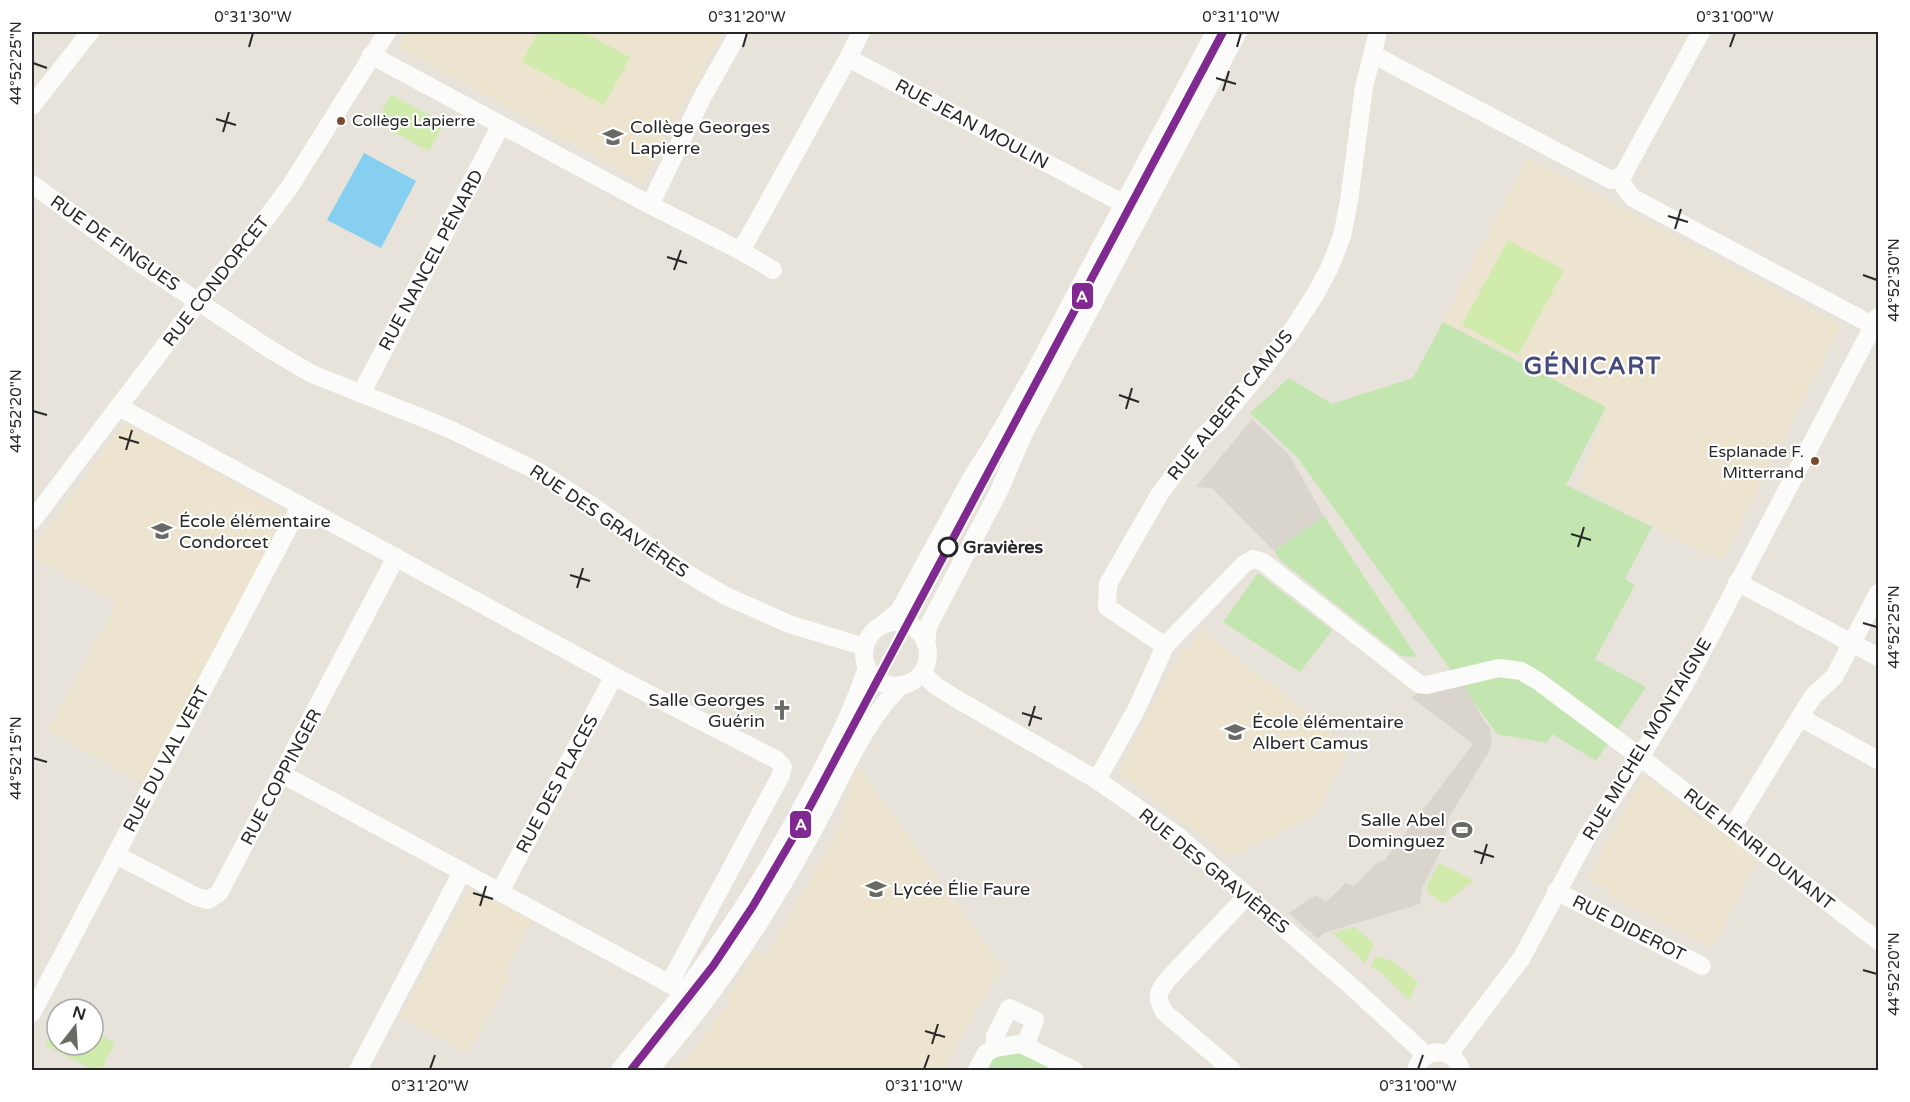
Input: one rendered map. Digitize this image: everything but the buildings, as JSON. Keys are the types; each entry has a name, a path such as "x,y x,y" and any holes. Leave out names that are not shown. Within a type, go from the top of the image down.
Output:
{"street":[{"path":"32,106 90,32"},
{"name":"RUE CONDORCET","path":"32,521 198,302 289,188 387,32"},
{"path":"650,205 703,96 739,32"},
{"path":"741,251 861,32"},
{"path":"900,686 876,679 867,667 864,657 868,638 874,630 899,611 908,597 972,477 1035,371 1215,32"},
{"path":"926,644 928,627 934,613 999,491 1024,433 1238,32"},
{"path":"1378,32 1372,54 1611,180 1623,175 1701,32"},
{"name":"RUE ALBERT CAMUS","path":"1165,646 1107,607 1108,585 1158,495 1202,437 1222,418 1262,370 1311,302 1329,267 1342,236 1349,201 1364,87 1372,54"},
{"path":"371,55 773,270"},
{"name":"RUE JEAN MOULIN","path":"848,58 1124,204"},
{"name":"RUE NANCEL PÉNARD","path":"361,394 501,125"},
{"path":"1619,177 1633,198 1876,322"},
{"name":"RUE DE FINGUES","path":"32,184 130,257 198,302"},
{"name":"RUE DES GRAVIÈRES","path":"198,302 312,374 445,427 539,472 594,507 688,574 726,596 789,624 865,647"},
{"name":"RUE MICHEL MONTAIGNE","path":"1449,1054 1521,959 1588,835 1640,757 1684,684 1876,322"},
{"path":"119,407 614,676 777,760 783,767 676,987 620,1071"},
{"name":"RUE DU VAL VERT","path":"32,1013 300,506"},
{"name":"RUE COPPINGER","path":"116,855 196,897 208,900 219,893 396,557"},
{"name":"RUE HENRI DUNANT","path":"1165,646 1244,564 1253,559 1263,562 1419,684 1427,685 1499,668 1521,671 1538,681 1878,941"},
{"path":"1737,582 1878,657"},
{"path":"1732,828 1813,696 1834,677 1878,593"},
{"path":"649,1071 687,1028 760,919 809,839 880,709 900,686 916,679 922,673 928,654 922,634 910,625 898,622 883,624"},
{"path":"1097,780 1136,710 1165,646"},
{"path":"676,987 706,962 743,909 791,828 837,741 857,697 867,667"},
{"name":"RUE DES GRAVIÈRES","path":"922,673 936,686 955,698 1097,780 1179,837 1351,986 1426,1055"},
{"name":"RUE DES PLACES","path":"500,892 614,676"},
{"path":"1801,718 1878,760"},
{"path":"282,774 676,987"},
{"path":"358,1071 462,872"},
{"name":"RUE DIDEROT","path":"1557,891 1702,966"},
{"path":"1232,1071 1164,1011 1158,1001 1159,992 1168,979 1247,896"},
{"path":"995,1048 995,1036 1009,1008 1035,1020 1025,1046"},
{"path":"977,1071 986,1053 995,1048 1021,1044 1074,1071"},
{"path":"1416,1071 1420,1060 1426,1055 1441,1052 1449,1054 1458,1062 1461,1071"}],"shaded area":[{"name":"Collège Georges Lapierre","path":"408,32 723,32 642,183 398,46"},
{"path":"1527,157 1841,326 1722,561 1652,527 1578,486 1606,407 1443,322"},
{"path":"1252,419 1289,455 1324,516 1274,551 1212,488 1196,487"},
{"name":"École élémentaire Condorcet","path":"125,422 288,513 144,783 48,731 117,603 32,556 32,549"},
{"name":"École élémentaire Albert Camus","path":"1202,630 1350,748 1314,816 1231,857 1118,773 1175,663"},
{"path":"1460,677 1490,728 1492,742 1488,753 1449,817 1443,847 1422,888 1420,904 1323,933 1318,939 1289,913 1316,895 1326,902 1346,883 1354,886 1378,862 1384,861 1473,744 1412,698 1418,692"},
{"name":"Lycée Élie Faure","path":"857,765 1001,966 944,1070 673,1070 686,1060 730,1002 725,999 729,991 732,992 754,950 767,956 840,827"},
{"path":"1643,776 1759,859 1712,947 1609,896 1607,889 1588,879"},
{"path":"470,888 532,921 503,972 510,976 467,1053 400,1017"}],"green space":[{"path":"538,32 583,32 630,57 604,105 522,62"},
{"path":"391,94 444,123 429,151 376,123"},
{"path":"1508,240 1564,270 1518,355 1462,325"},
{"path":"1443,322 1606,407 1566,485 1652,527 1625,579 1635,585 1595,659 1646,687 1596,761 1552,734 1547,743 1497,734 1297,457 1250,413 1289,378 1332,404 1413,378"},
{"path":"1324,516 1417,657 1401,656 1280,560 1274,551"},
{"path":"1258,573 1332,630 1300,672 1223,622"},
{"path":"1439,863 1474,880 1444,904 1427,892 1427,886"},
{"path":"1355,927 1374,945 1365,963 1333,933"},
{"path":"1376,956 1393,961 1418,982 1409,1000 1379,971 1370,967"},
{"path":"105,1038 115,1043 101,1070 94,1070 69,1057 105,1057"},
{"path":"1020,1050 1055,1070 983,1070 989,1060 998,1054"}],"water":[{"path":"364,153 416,181 381,248 327,220"}],"transit line":[{"name":"A","path":"631,1070 713,966 753,906 797,831 1223,32"}],"place":[{"name":"Collège Lapierre","path":"341,121"},
{"name":"Collège Georges Lapierre","path":"613,137"},
{"name":"Esplanade F. Mitterrand","path":"1815,461"},
{"name":"École élémentaire Condorcet","path":"162,531"},
{"name":"Gravières","path":"948,547"},
{"name":"Salle Georges Guérin","path":"782,710"},
{"name":"École élémentaire Albert Camus","path":"1235,732"},
{"name":"Salle Abel Dominguez","path":"1462,830"},
{"name":"Lycée Élie Faure","path":"876,889"}],"district":[{"name":"GÉNICART","path":"1593,366"}]}
